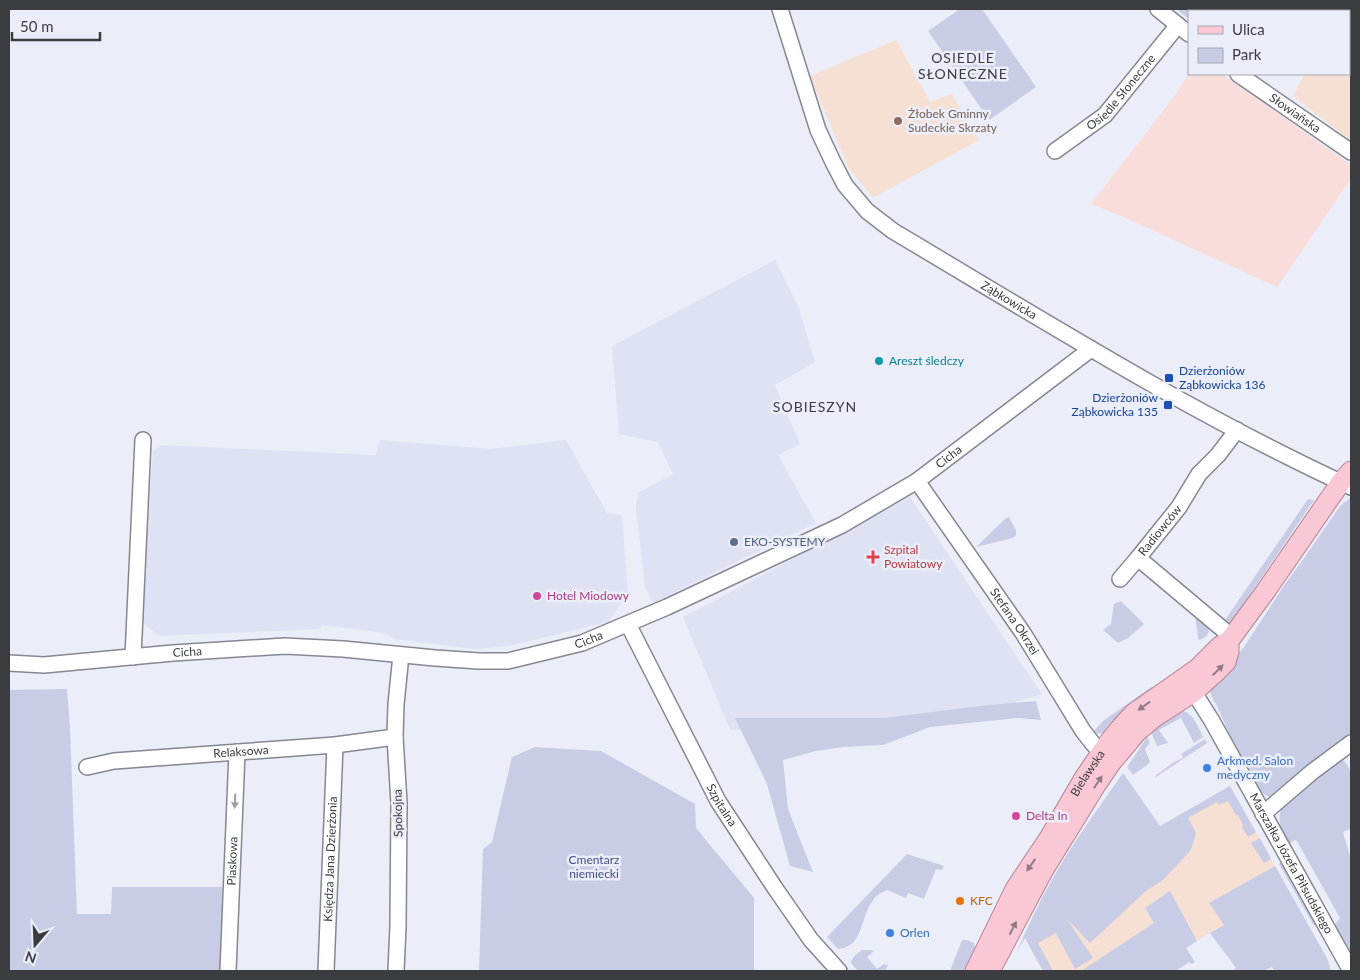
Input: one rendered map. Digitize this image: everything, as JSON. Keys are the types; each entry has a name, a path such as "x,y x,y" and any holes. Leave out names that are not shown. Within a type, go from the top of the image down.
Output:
{"main road":[{"name":"Bielawska","path":"975,971 1015,890 1054,841 1107,758 1155,718 1189,685 1198,668 1220,646 1231,639 1348,480"},
{"name":"Bielawska","path":"990,971 1038,879 1054,841"}],"street":[{"name":"Ząbkowicka","path":"780,9 818,130 845,185 867,211 893,231 1163,390 1237,430 1348,480"},
{"path":"1158,9 1183,30"},
{"name":"Osiedle Słoneczne","path":"1055,150 1105,115 1183,30"},
{"name":"Słowiańska","path":"1239,75 1351,152"},
{"name":"Cicha","path":"9,663 44,665 285,646 470,660 508,661 582,643 628,624 842,525 917,481 1091,349"},
{"name":"Radiowców","path":"1231,639 1138,558 1179,507 1198,474 1218,455 1237,430"},
{"path":"133,657 143,440"},
{"name":"Stefana Okrzei","path":"917,481 1022,633 1083,731 1107,758"},
{"path":"1120,579 1138,558"},
{"name":"Szpitalna","path":"628,624 718,800 811,940 839,971"},
{"name":"Spokojna","path":"396,971 399,803 395,737 401,654"},
{"name":"Marszałka Józefa Piłsudskiego","path":"1189,685 1212,721 1350,971"},
{"name":"Relaksowa","path":"87,767 114,761 335,745 395,737"},
{"path":"1264,814 1312,772 1351,743"},
{"name":"Księdza Jana Dzierżonia","path":"326,971 335,745"},
{"name":"Piaskowa","path":"228,971 237,752"}],"shaded area":[{"path":"1351,9 1351,141 1293,96 1304,75 1350,75 1350,10 1340,10"},
{"name":"Żłobek Gminny Sudeckie Skrzaty","path":"896,40 930,102 952,94 979,140 873,198 848,167 810,76"},
{"path":"1188,75 1223,75 1351,165 1351,179 1277,287 1091,204 1173,98"},
{"path":"775,260 799,308 815,362 775,385 800,444 778,455 816,523 653,603 645,587 636,509 638,493 673,474 658,442 619,434 612,346"},
{"path":"380,440 491,449 566,440 607,513 622,515 628,594 608,622 509,646 474,649 394,639 384,633 322,625 319,629 159,636 140,621 153,451 161,445 376,455"},
{"name":"Szpital Powiatowy","path":"910,497 1042,694 1010,704 844,726 730,730 683,617"},
{"path":"1230,786 1287,887 1146,971 1043,971 1025,938 1145,835"}],"green space":[{"path":"960,9 982,9 1036,87 989,120 928,31"},
{"path":"1176,9 1246,9 1188,10 1188,18"},
{"path":"1350,498 1351,736 1273,798 1260,791 1241,760 1209,688 1244,647 1285,584 1340,506"},
{"path":"1308,499 1314,500 1232,621 1228,624 1223,623"},
{"path":"1009,517 1016,530 1016,535 1013,538 976,547 1006,518"},
{"path":"1121,601 1144,624 1128,638 1118,643 1103,630 1111,624 1114,604"},
{"path":"1195,613 1209,630 1205,637 1199,640 1198,639"},
{"path":"1151,687 1156,688 1106,732 1099,734 1093,732 1103,721"},
{"path":"67,689 77,914 111,914 112,887 222,887 224,916 221,971 9,971 9,690"},
{"path":"1036,701 1041,720 1019,718 930,727 883,745 843,747 816,751 783,760 788,809 813,872 790,866 767,784 735,718 885,718"},
{"path":"1183,711 1193,718 1203,737 1194,743 1181,718 1159,730 1168,743 1157,746 1151,732 1166,719"},
{"path":"1147,737 1150,743 1145,749 1150,762 1133,775 1127,767"},
{"path":"1205,739 1207,743 1155,776 1174,762 1183,758 1181,754"},
{"name":"Cmentarz niemiecki","path":"535,747 601,751 695,804 696,828 754,898 754,971 479,971 483,849 492,842 512,757"},
{"path":"1341,758 1351,771 1351,829 1343,832 1351,860 1351,957 1334,926 1340,918 1297,841 1295,840 1289,844 1280,821 1282,807"},
{"path":"1123,773 1160,826 1230,786 1256,832 1248,837 1238,815 1236,815 1228,801 1219,805 1217,802 1188,818 1196,833 1191,850 1164,879 1146,891 1090,943 1067,919 1093,958 1075,969 1056,933 1038,943 1053,971 1043,971 1025,938 1017,951 1034,913 1054,876"},
{"path":"1260,838 1271,859 1264,863 1251,843"},
{"path":"907,854 944,866 942,870 936,869 924,899 908,893 906,898 887,890 877,896 871,904 855,940 848,946 838,949 827,937"},
{"path":"1281,862 1284,863 1317,922 1314,926 1279,864"},
{"path":"1275,866 1327,958 1331,971 1275,971 1272,967 1263,971 1232,971 1236,968 1210,933 1224,925 1209,903"},
{"path":"1170,891 1197,941 1186,948 1195,962 1192,964 1189,962 1176,971 1081,971 1154,923 1145,908"},
{"path":"962,940 974,943 975,948 965,971 950,971"},
{"path":"862,950 874,951 867,957 877,969 884,964 888,965 885,971 858,971 851,963 854,957"}],"place":[{"name":"Żłobek Gminny Sudeckie Skrzaty","path":"898,121"},
{"name":"Areszt śledczy","path":"879,361"},
{"name":"Dzierżoniów Ząbkowicka 136","path":"1169,378"},
{"name":"Dzierżoniów Ząbkowicka 135","path":"1168,405"},
{"name":"EKO-SYSTEMY","path":"734,542"},
{"name":"Szpital Powiatowy","path":"873,557"},
{"name":"Hotel Miodowy","path":"537,596"},
{"name":"Arkmed. Salon medyczny","path":"1207,768"},
{"name":"Delta In","path":"1016,816"},
{"name":"KFC","path":"960,901"},
{"name":"Orlen","path":"890,933"}],"district":[{"name":"OSIEDLE SŁONECZNE","path":"963,66"},
{"name":"SOBIESZYN","path":"815,407"}]}
